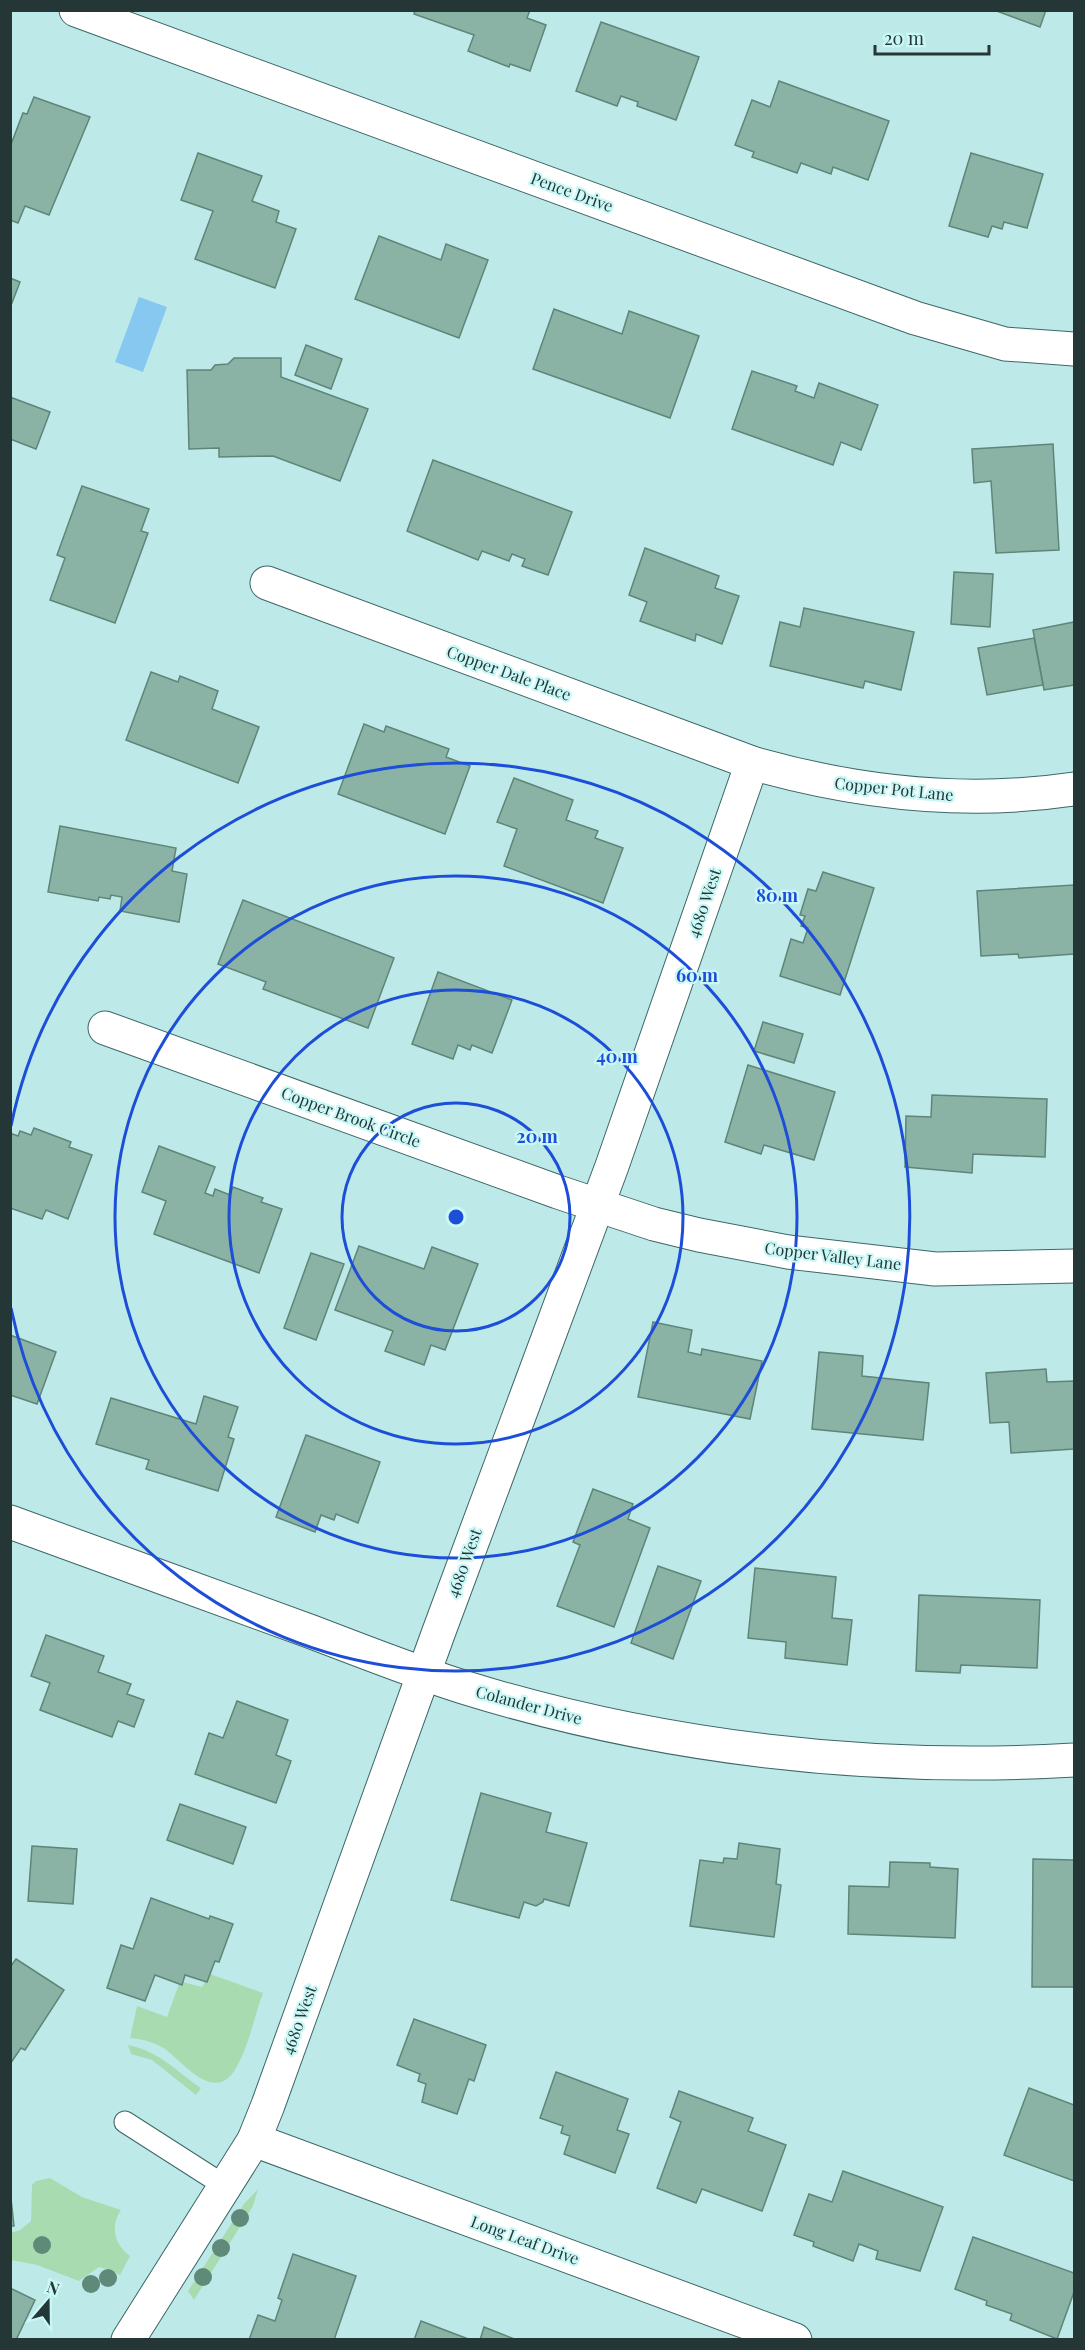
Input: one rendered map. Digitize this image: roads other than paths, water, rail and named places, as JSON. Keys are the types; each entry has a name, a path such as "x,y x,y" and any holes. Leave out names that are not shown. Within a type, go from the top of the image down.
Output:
{"street":[{"name":"Pence Drive","path":"76,10 915,318 1005,344 1074,349"},
{"name":"Copper Dale Place","path":"267,583 752,763"},
{"name":"Copper Pot Lane","path":"752,763 854,787 936,796 1008,795 1074,789"},
{"name":"4680 West","path":"128,2340 254,2140 597,1205 752,763"},
{"name":"Copper Brook Circle","path":"105,1029 597,1205"},
{"name":"Copper Valley Lane","path":"597,1205 699,1235 788,1252 935,1269 1074,1266"},
{"name":"Colander Drive","path":"10,1522 424,1674 472,1690 591,1721 671,1737 826,1759 993,1764 1074,1760"},
{"name":"Long Leaf Drive","path":"254,2140 795,2340"}],"lane":[{"path":"125,2122 225,2186"}],"water":[{"path":"139,297 167,307 143,372 115,362"}]}
